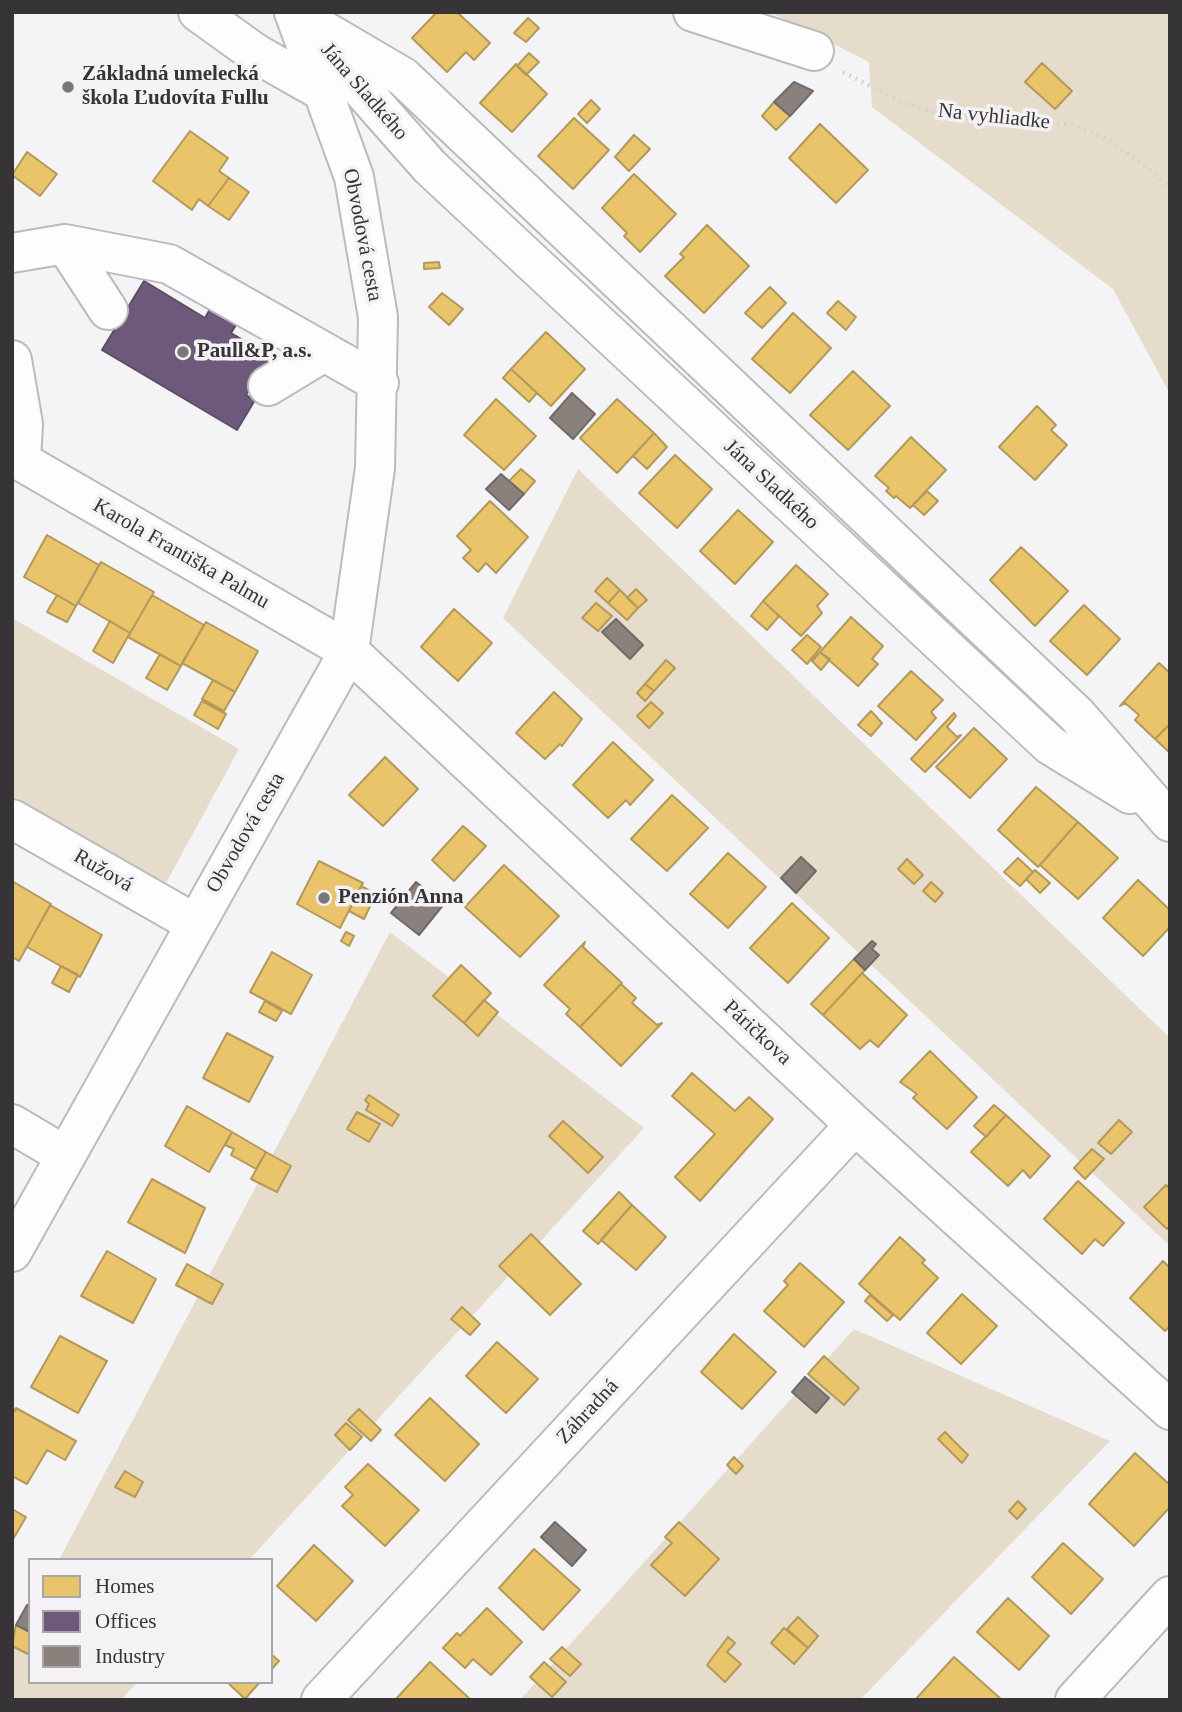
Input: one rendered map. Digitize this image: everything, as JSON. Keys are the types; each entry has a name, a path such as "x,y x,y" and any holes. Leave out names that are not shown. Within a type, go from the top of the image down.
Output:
{"street":[{"path":"198,12 255,53 322,91"},
{"path":"693,12 814,51"},
{"name":"Obvodová cesta","path":"12,1252 194,923 349,651 375,468 379,383 378,317 354,177 294,13"},
{"name":"Jána Sladkého","path":"294,13 430,167 1050,745 1164,816"},
{"path":"12,253 65,244 169,264 379,383"},
{"path":"65,244 107,310"},
{"path":"268,386 324,352"},
{"path":"12,360 23,424 16,459"},
{"name":"Karola Františka Palmu","path":"16,459 349,651"},
{"name":"Páričkova","path":"349,651 855,1125 1170,1410"},
{"name":"Ružová","path":"12,819 194,923"},
{"path":"12,1124 66,1156"},
{"name":"Záhradná","path":"321,1700 855,1125"},
{"path":"1074,1700 1170,1596"}],"path":[{"name":"Na vyhliadke","path":"814,51 850,77 903,103 951,117 1075,125 1109,141 1146,166 1170,188"}],"shaded area":[{"path":"770,12 1168,12 1170,394 1113,289 872,107 869,62"},
{"path":"578,469 1170,1038 1170,1246 503,618"},
{"path":"12,618 239,749 166,883 12,797"},
{"path":"390,932 644,1128 251,1558 60,1558"},
{"path":"854,1329 1110,1441 860,1700 520,1700"},
{"path":"28,1620 28,1684 135,1684 121,1700 12,1700 12,1649"}],"building: Homes":[{"path":"437,12 457,12 490,43 474,60 466,52 447,72 412,38"},
{"path":"528,18 539,28 526,42 514,33"},
{"path":"529,53 539,62 526,75 517,66"},
{"path":"1042,63 1072,91 1055,109 1025,82"},
{"path":"516,64 547,94 512,132 480,103"},
{"path":"591,100 600,109 587,123 578,114"},
{"path":"774,102 790,116 776,130 762,116"},
{"path":"574,118 609,150 573,189 538,156"},
{"path":"820,124 868,170 836,203 789,158"},
{"path":"190,131 228,158 219,171 229,178 208,206 199,199 192,210 153,181"},
{"path":"634,135 650,149 629,171 615,157"},
{"path":"27,152 57,174 40,196 12,175"},
{"path":"634,174 676,214 640,252 624,236 627,233 602,208"},
{"path":"229,178 249,192 229,220 208,206"},
{"path":"707,225 749,266 704,313 665,276 684,257 680,254"},
{"path":"439,262 440,268 424,269 424,263"},
{"path":"770,287 786,303 762,328 745,313"},
{"path":"442,293 463,309 449,325 429,307"},
{"path":"838,301 856,317 846,330 827,313"},
{"path":"793,313 831,348 790,393 752,359"},
{"path":"546,332 585,369 551,406 511,369"},
{"path":"511,369 537,393 529,402 503,378"},
{"path":"853,371 890,406 848,450 810,415"},
{"path":"496,399 536,436 504,470 464,435"},
{"path":"617,399 654,433 617,473 580,438"},
{"path":"1037,406 1056,425 1051,430 1067,445 1035,480 999,447"},
{"path":"654,433 667,447 647,469 633,456"},
{"path":"911,437 946,470 910,508 886,491 889,488 875,476"},
{"path":"675,455 712,489 677,528 639,493"},
{"path":"521,469 535,481 524,494 509,481"},
{"path":"927,491 938,501 924,515 913,505"},
{"path":"490,501 528,537 496,573 486,563 478,572 463,558 471,550 457,536"},
{"path":"738,510 773,542 735,584 700,551"},
{"path":"47,535 99,565 76,606 24,577"},
{"path":"1021,547 1068,591 1035,626 990,580"},
{"path":"101,562 154,592 130,633 78,603"},
{"path":"796,565 828,594 817,606 822,613 801,636 763,601"},
{"path":"607,578 620,590 608,603 595,591"},
{"path":"636,589 647,600 638,608 627,598"},
{"path":"620,590 638,608 627,620 608,603"},
{"path":"57,595 76,606 67,622 47,612"},
{"path":"152,595 204,625 181,666 128,637"},
{"path":"763,601 779,616 767,630 751,616"},
{"path":"596,603 612,616 598,631 582,618"},
{"path":"1084,605 1120,639 1087,675 1050,641"},
{"path":"454,609 492,643 458,681 421,647"},
{"path":"851,617 883,646 872,659 878,664 858,686 820,652"},
{"path":"110,621 130,633 113,663 93,651"},
{"path":"206,622 258,651 235,692 182,663"},
{"path":"807,635 821,647 807,664 792,650"},
{"path":"820,652 830,659 821,670 812,661"},
{"path":"160,654 181,666 167,690 146,678"},
{"path":"666,660 675,668 654,691 645,684"},
{"path":"1159,663 1170,673 1170,724 1155,739 1135,720 1139,715 1125,703 1120,706"},
{"path":"911,671 943,700 931,712 936,718 916,740 878,706"},
{"path":"213,680 235,692 224,711 202,699"},
{"path":"645,684 654,691 645,701 637,693"},
{"path":"554,692 582,719 562,746 560,744 545,759 516,733"},
{"path":"202,701 226,714 218,729 194,715"},
{"path":"651,702 663,713 649,728 637,716"},
{"path":"871,711 882,723 871,736 858,725"},
{"path":"954,713 956,716 947,727 957,737 961,735 925,772 911,759"},
{"path":"1170,724 1170,753 1155,739"},
{"path":"974,728 1007,759 970,798 936,767"},
{"path":"613,742 653,780 630,805 626,800 608,818 573,785"},
{"path":"385,757 418,789 383,826 349,795"},
{"path":"1036,787 1078,822 1038,867 998,830"},
{"path":"672,795 708,828 667,871 631,839"},
{"path":"1078,822 1118,858 1078,899 1040,865"},
{"path":"463,826 486,846 454,881 432,860"},
{"path":"728,853 766,887 728,928 690,894"},
{"path":"1018,858 1033,872 1020,886 1004,872"},
{"path":"907,859 923,875 914,884 898,869"},
{"path":"319,861 363,883 340,928 297,904"},
{"path":"504,865 559,916 520,957 465,907"},
{"path":"1035,870 1050,883 1040,893 1026,879"},
{"path":"1138,880 1170,910 1170,927 1143,956 1103,918"},
{"path":"12,881 51,904 19,961 12,957"},
{"path":"931,882 943,893 935,902 923,891"},
{"path":"361,886 376,894 364,919 349,911"},
{"path":"792,903 829,938 788,983 750,948"},
{"path":"50,905 102,935 80,977 27,947"},
{"path":"346,932 354,936 349,946 341,941"},
{"path":"585,942 583,947 622,983 580,1027 566,1014 570,1009 544,985"},
{"path":"272,952 312,975 291,1014 250,992"},
{"path":"854,959 865,970 823,1015 811,1004"},
{"path":"461,965 491,993 464,1023 433,996"},
{"path":"61,966 78,975 69,992 52,983"},
{"path":"862,973 907,1015 878,1047 870,1040 860,1049 823,1015"},
{"path":"621,984 636,998 632,1003 657,1025 662,1023 621,1066 580,1027"},
{"path":"484,1000 498,1012 478,1036 464,1023"},
{"path":"265,1001 282,1011 276,1021 259,1012"},
{"path":"227,1033 273,1057 249,1102 203,1078"},
{"path":"930,1051 977,1097 947,1129 913,1098 917,1094 900,1082"},
{"path":"692,1073 735,1111 749,1097 773,1119 700,1201 675,1177 715,1134 672,1096"},
{"path":"369,1095 399,1115 392,1126 366,1110 369,1104 365,1100"},
{"path":"994,1105 1006,1115 986,1137 974,1126"},
{"path":"187,1106 232,1132 209,1172 165,1146"},
{"path":"357,1112 380,1124 369,1142 347,1129"},
{"path":"1006,1115 1050,1156 1030,1178 1023,1170 1008,1186 971,1152"},
{"path":"1119,1120 1132,1132 1111,1154 1098,1143"},
{"path":"563,1121 603,1157 588,1173 549,1136"},
{"path":"232,1132 266,1152 256,1169 231,1155 234,1149 225,1145"},
{"path":"1092,1149 1104,1159 1085,1179 1074,1168"},
{"path":"266,1152 291,1166 277,1192 251,1179"},
{"path":"152,1179 205,1208 185,1253 128,1222"},
{"path":"1078,1181 1124,1223 1103,1246 1095,1239 1082,1254 1044,1219"},
{"path":"1166,1185 1170,1189 1170,1226 1167,1229 1144,1207"},
{"path":"619,1192 632,1205 598,1244 583,1231"},
{"path":"632,1205 666,1237 636,1270 601,1240"},
{"path":"531,1234 581,1284 550,1315 499,1266"},
{"path":"900,1237 925,1260 922,1263 938,1278 900,1320 859,1284"},
{"path":"107,1251 156,1279 133,1323 81,1296"},
{"path":"1163,1261 1170,1268 1170,1326 1165,1331 1130,1298"},
{"path":"800,1263 844,1302 804,1347 764,1311 788,1285 784,1281"},
{"path":"187,1264 223,1284 212,1304 176,1285"},
{"path":"962,1294 997,1326 961,1364 927,1333"},
{"path":"870,1295 893,1315 887,1321 865,1301"},
{"path":"462,1307 480,1324 470,1335 451,1319"},
{"path":"734,1334 776,1372 742,1409 701,1372"},
{"path":"60,1336 107,1361 78,1413 31,1387"},
{"path":"497,1342 538,1379 506,1413 466,1376"},
{"path":"824,1356 859,1388 844,1405 808,1374"},
{"path":"430,1398 479,1444 445,1481 395,1435"},
{"path":"16,1408 76,1441 65,1460 47,1450 27,1484 12,1476 12,1415"},
{"path":"359,1409 381,1430 371,1441 348,1420"},
{"path":"346,1423 362,1437 350,1450 335,1435"},
{"path":"945,1432 968,1455 962,1463 938,1439"},
{"path":"1135,1453 1170,1485 1170,1507 1134,1546 1089,1504"},
{"path":"734,1457 743,1466 736,1474 727,1465"},
{"path":"368,1464 419,1510 385,1546 342,1506 353,1495 345,1487"},
{"path":"125,1471 143,1482 135,1497 115,1487"},
{"path":"1018,1501 1026,1509 1017,1519 1009,1511"},
{"path":"12,1509 26,1517 12,1541"},
{"path":"679,1522 719,1559 685,1596 651,1565 672,1543 665,1537"},
{"path":"1063,1543 1103,1579 1071,1614 1032,1577"},
{"path":"314,1545 353,1581 316,1621 277,1586"},
{"path":"534,1549 580,1590 543,1630 499,1588"},
{"path":"1008,1598 1049,1636 1019,1670 977,1632"},
{"path":"487,1608 522,1642 491,1675 473,1659 465,1668 443,1648 457,1633 460,1636"},
{"path":"798,1617 818,1636 808,1648 787,1629"},
{"path":"16,1625 28,1631 28,1654 12,1646"},
{"path":"784,1628 808,1648 794,1664 771,1643"},
{"path":"728,1637 735,1643 727,1652 741,1664 725,1682 707,1665"},
{"path":"562,1647 581,1664 570,1676 550,1659"},
{"path":"273,1656 279,1661 273,1668"},
{"path":"954,1657 1002,1700 915,1700"},
{"path":"430,1662 471,1700 395,1700"},
{"path":"544,1662 566,1682 552,1697 530,1677"},
{"path":"229,1684 258,1684 245,1699"}],"building: Offices":[{"path":"144,281 205,318 210,309 236,325 231,333 270,356 246,395 255,400 237,430 102,350"}],"building: Industry":[{"path":"794,82 813,91 790,116 774,102"},
{"path":"572,393 595,414 573,439 550,418"},
{"path":"501,474 524,494 509,510 486,489"},
{"path":"616,619 643,645 630,659 602,632"},
{"path":"801,857 816,871 796,893 781,878"},
{"path":"416,882 444,904 419,935 391,913"},
{"path":"872,941 876,944 872,949 879,955 865,970 854,959"},
{"path":"805,1377 829,1398 816,1413 792,1392"},
{"path":"555,1522 586,1550 572,1566 541,1537"},
{"path":"27,1605 28,1631 16,1625"}],"place":[{"name":"Základná umelecká škola Ľudovíta Fullu","path":"68,87"},
{"name":"Paull&P, a.s.","path":"183,352"},
{"name":"Penzión Anna","path":"324,898"}]}
